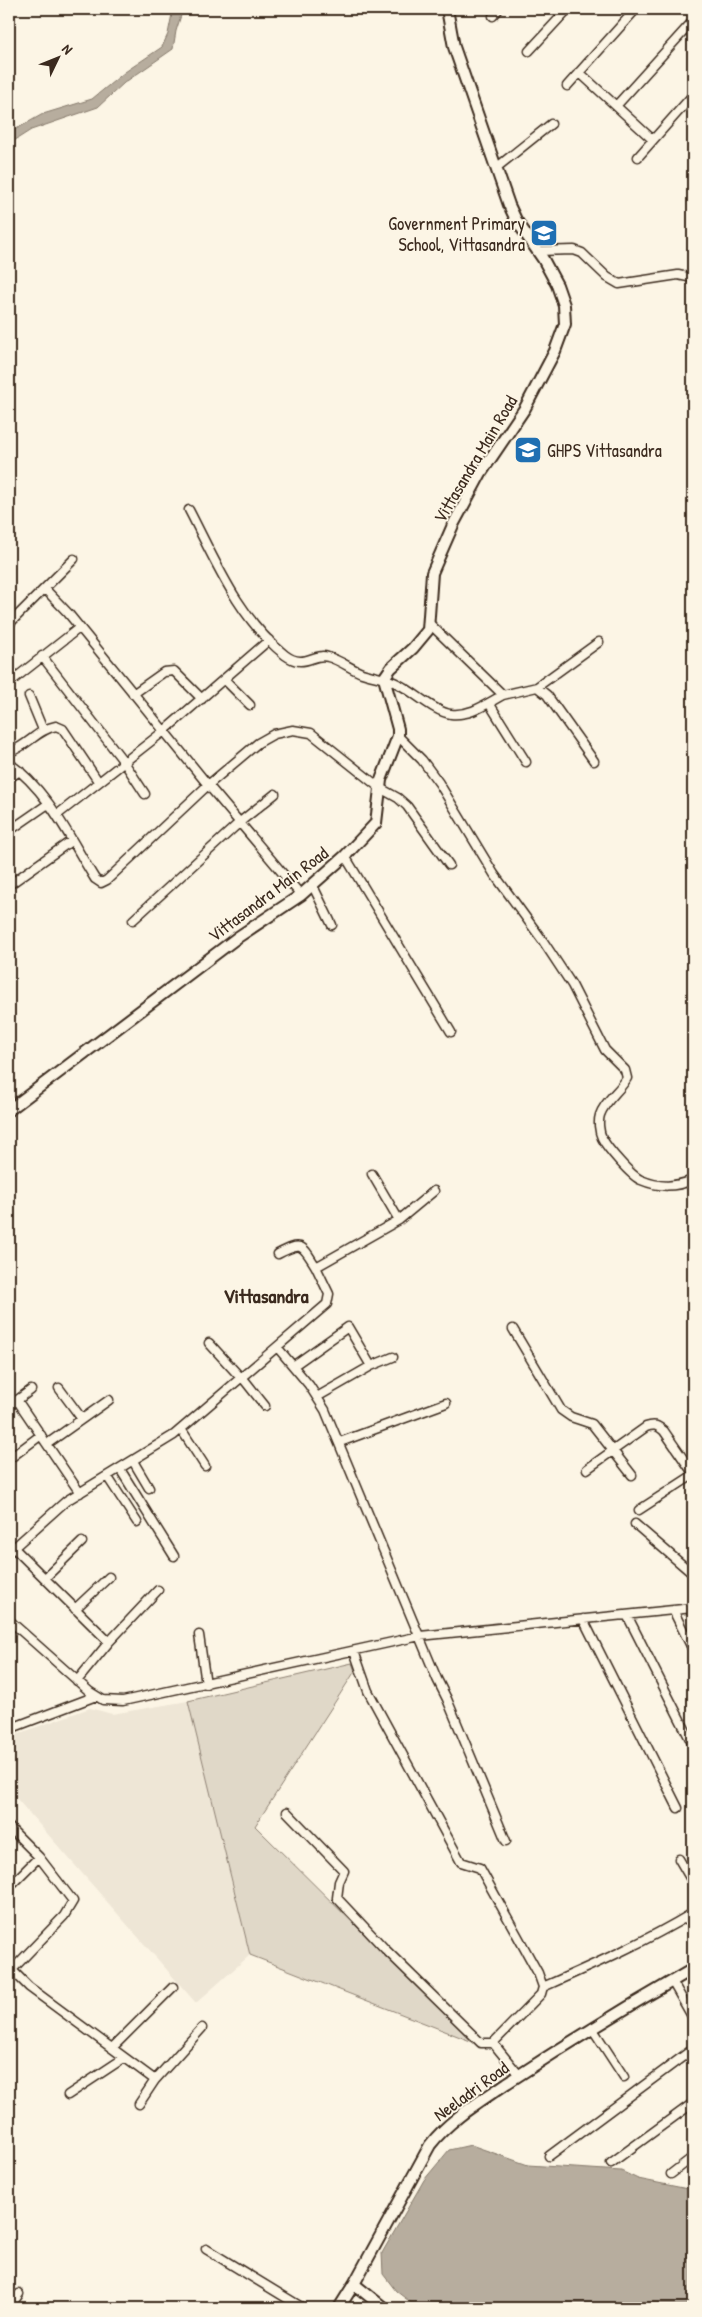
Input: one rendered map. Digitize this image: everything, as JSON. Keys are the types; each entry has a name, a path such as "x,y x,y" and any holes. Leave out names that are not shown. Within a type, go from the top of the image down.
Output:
{"street":[{"name":"Vittasandra Main Road","path":"430,624 432,573 453,525 481,473 525,408 555,351 565,324 566,313 561,295 537,251 512,213 454,47 447,9"},
{"path":"493,16 499,9"},
{"path":"529,51 568,9"},
{"path":"567,86 636,9"},
{"path":"616,106 693,21"},
{"path":"579,72 653,140"},
{"path":"638,157 693,95"},
{"path":"496,168 551,124"},
{"path":"537,251 574,250 582,253 607,277 618,284 678,276 693,278"},
{"path":"189,510 223,576 252,622 293,660 304,662 328,656 362,673 384,678 398,684 447,714 462,715 503,695 537,687 599,642"},
{"path":"9,624 74,559"},
{"path":"45,589 301,895"},
{"path":"384,678 391,668 420,641 430,624 503,695"},
{"path":"9,683 78,628"},
{"path":"57,815 164,731 270,640"},
{"path":"42,656 124,762 145,794"},
{"path":"133,694 164,672 174,671 202,699"},
{"name":"Vittasandra Main Road","path":"9,1110 238,937 313,886 376,823 379,810 380,788 398,736 398,721 384,685 384,678"},
{"path":"225,680 250,705"},
{"path":"537,687 547,695 594,761"},
{"path":"29,696 44,730"},
{"path":"489,703 526,762"},
{"path":"9,747 12,751 18,749 44,730 56,726 63,729 98,782"},
{"path":"9,763 20,771 57,815 95,879 101,883 258,743 274,734 293,730 310,733 380,788 398,798 407,806 449,865"},
{"path":"398,736 422,760 439,783 494,874 543,941 572,985 605,1050 625,1070 627,1078 606,1103 600,1116 602,1138 628,1170 638,1179 669,1186 682,1185 693,1180"},
{"path":"9,778 20,771"},
{"path":"133,920 240,822 275,794"},
{"path":"9,831 48,804"},
{"path":"9,885 71,841"},
{"path":"345,856 451,1032"},
{"path":"313,886 332,925"},
{"path":"372,1174 399,1220"},
{"path":"316,1267 399,1220 434,1191"},
{"path":"109,1642 44,1578 11,1550 55,1509 80,1492 134,1461 181,1429 327,1304 328,1294 316,1267 304,1247 300,1245 292,1246 278,1254"},
{"path":"293,1366 348,1327 371,1366"},
{"path":"513,1329 562,1410 571,1417 592,1424 632,1475"},
{"path":"209,1343 265,1406"},
{"path":"277,1347 318,1397 340,1442 506,1841"},
{"path":"318,1397 371,1366 393,1357"},
{"path":"59,1388 82,1419"},
{"path":"9,1406 31,1390"},
{"path":"17,1400 80,1492"},
{"path":"47,1444 109,1400"},
{"path":"340,1442 446,1404"},
{"path":"587,1469 646,1427 658,1425 693,1474 639,1510"},
{"path":"181,1429 205,1466"},
{"path":"9,1459 41,1435"},
{"path":"134,1461 150,1488"},
{"path":"120,1469 174,1556"},
{"path":"107,1476 137,1522"},
{"path":"635,1524 693,1574"},
{"path":"44,1578 82,1542"},
{"path":"75,1609 109,1576"},
{"path":"77,1681 109,1642 158,1590"},
{"path":"9,1620 96,1696 103,1700 123,1701 354,1652 420,1636 693,1608"},
{"path":"673,1610 693,1650"},
{"path":"627,1615 693,1745"},
{"path":"583,1619 678,1808"},
{"path":"199,1636 206,1684"},
{"path":"287,1812 344,1871 339,1882 337,1898 481,2043 493,2043 541,1994 543,1987 538,1973 480,1868 461,1862 368,1691 354,1652"},
{"path":"9,1729 96,1696"},
{"path":"9,1827 39,1857 73,1901 64,1916 10,1972 155,2080"},
{"path":"9,1888 39,1857"},
{"path":"679,1859 693,1883"},
{"path":"543,1987 631,1948 649,1936 693,1913"},
{"name":"Neeladri Road","path":"339,2308 421,2160 437,2136 471,2108 592,2028 693,1969"},
{"path":"672,1981 693,2018"},
{"path":"112,2048 173,1988"},
{"path":"139,2104 155,2080 202,2028"},
{"path":"592,2028 624,2077"},
{"path":"493,2043 519,2076"},
{"path":"549,2156 693,2049"},
{"path":"68,2095 124,2058"},
{"path":"611,2163 693,2103"},
{"path":"671,2174 693,2157"},
{"path":"206,2249 303,2308"},
{"path":"354,2284 384,2308"},
{"path":"9,2308 20,2294"}],"shaded area":[{"path":"173,9 183,9 173,49 124,83 98,107 31,130 9,144 9,133 43,114 92,99 125,72 162,47 168,34"},
{"path":"352,1663 355,1671 255,1826 473,2042 250,1955 188,1701"},
{"path":"188,1701 250,1955 196,2003 9,1790 9,1737 90,1708 112,1714"},
{"path":"471,2145 528,2165 621,2171 638,2179 693,2190 693,2308 418,2308 396,2291 383,2274 382,2253 424,2180 449,2150"}],"place":[{"name":"Government Primary School, Vittasandra","path":"544,233"},
{"name":"GHPS Vittasandra","path":"528,450"}],"district":[{"name":"Vittasandra","path":"266,1295"}]}
